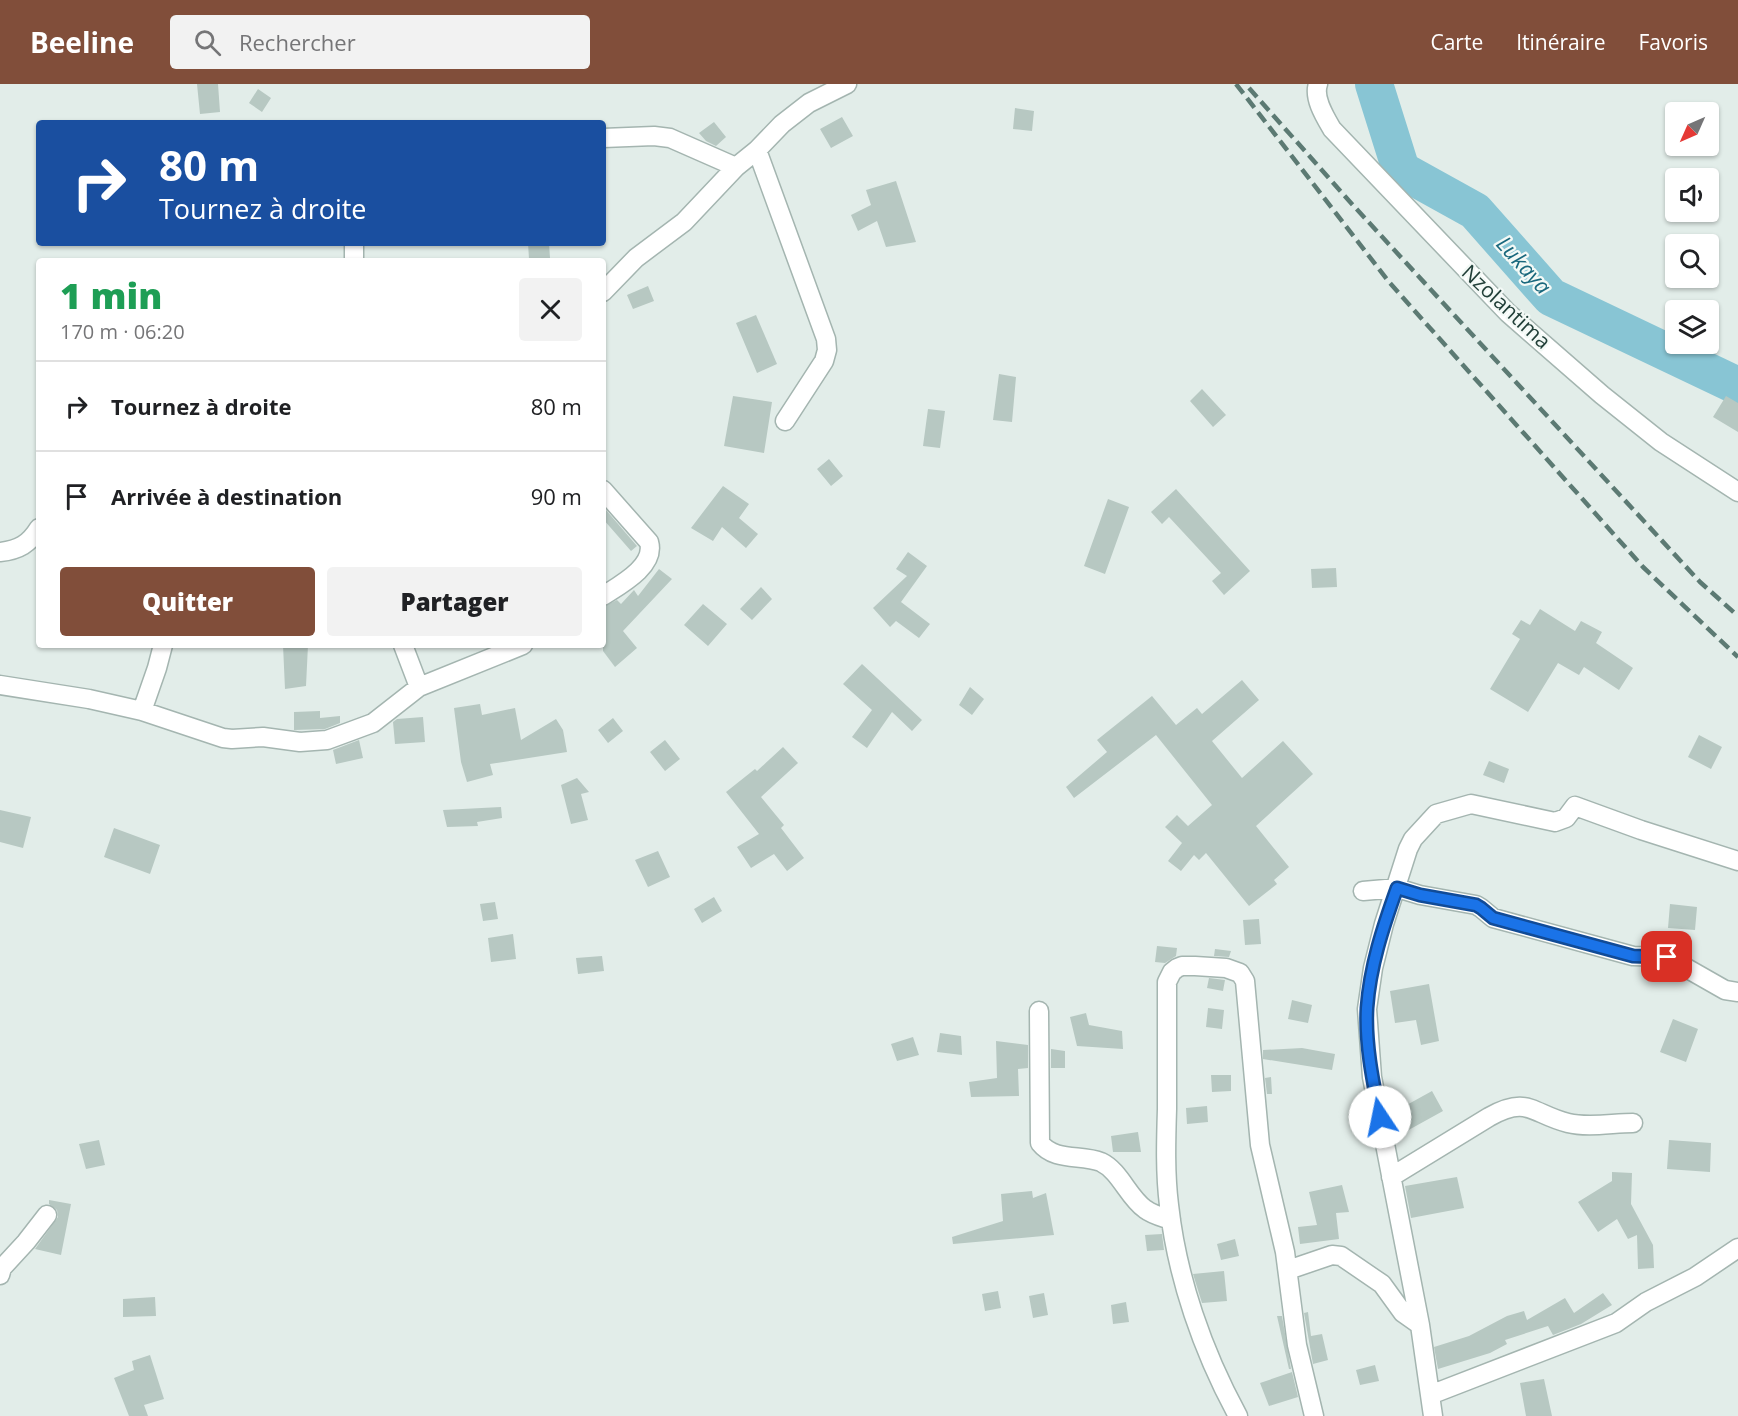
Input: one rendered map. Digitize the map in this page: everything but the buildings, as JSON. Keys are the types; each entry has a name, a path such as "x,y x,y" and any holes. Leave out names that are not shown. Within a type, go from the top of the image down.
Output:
{"street":[{"path":"606,289 636,258 684,222 736,167 757,150 782,124 809,103 848,84"},
{"name":"Nzolantima","path":"1318,84 1316,89 1323,113 1332,129 1508,314 1602,395 1661,442 1738,492"},
{"path":"606,138 654,136 669,138 736,167"},
{"path":"757,150 826,339 827,350 824,361 785,421"},
{"path":"606,493 651,547 645,564 606,594"},
{"path":"0,552 22,547 36,537"},
{"path":"142,711 162,648"},
{"path":"405,648 419,687"},
{"path":"0,685 78,697 142,711 223,738 262,737 300,742 327,740 373,723 419,687 516,648"},
{"path":"1433,1416 1420,1325 1372,1077 1367,1009 1373,968 1384,924 1413,839 1436,814 1471,804 1555,822 1566,818 1575,806 1738,861"},
{"path":"1363,891 1397,888 1420,895 1476,905 1493,918 1633,956 1667,957 1725,990 1738,992"},
{"path":"1238,1416 1218,1380 1194,1313 1176,1252 1171,1220 1166,1150 1167,982 1172,972 1182,966 1226,968 1240,973 1245,981 1260,1145 1288,1270 1290,1307 1314,1416"},
{"path":"1039,1011 1040,1143 1045,1149 1057,1155 1100,1162 1111,1169 1146,1210 1171,1220"},
{"path":"1391,1177 1489,1117 1516,1105 1532,1108 1567,1123 1578,1125 1633,1123"},
{"path":"0,1275 2,1268 47,1215"},
{"path":"1430,1395 1616,1323 1646,1302 1689,1280 1738,1248"},
{"path":"1288,1270 1332,1255 1341,1256 1382,1284 1403,1313 1420,1325"}],"waterway":[{"name":"Lukaya","path":"1374,84 1401,170 1475,211 1551,297 1738,386"}],"railway":[{"path":"1236,84 1389,282 1643,567 1738,657"},
{"path":"1249,88 1351,203 1700,582 1738,616"}],"route":[{"path":"1380,1117 1368,1045 1367,1009 1373,968 1384,924 1397,888 1420,895 1476,905 1493,918 1633,956 1667,957"}]}
